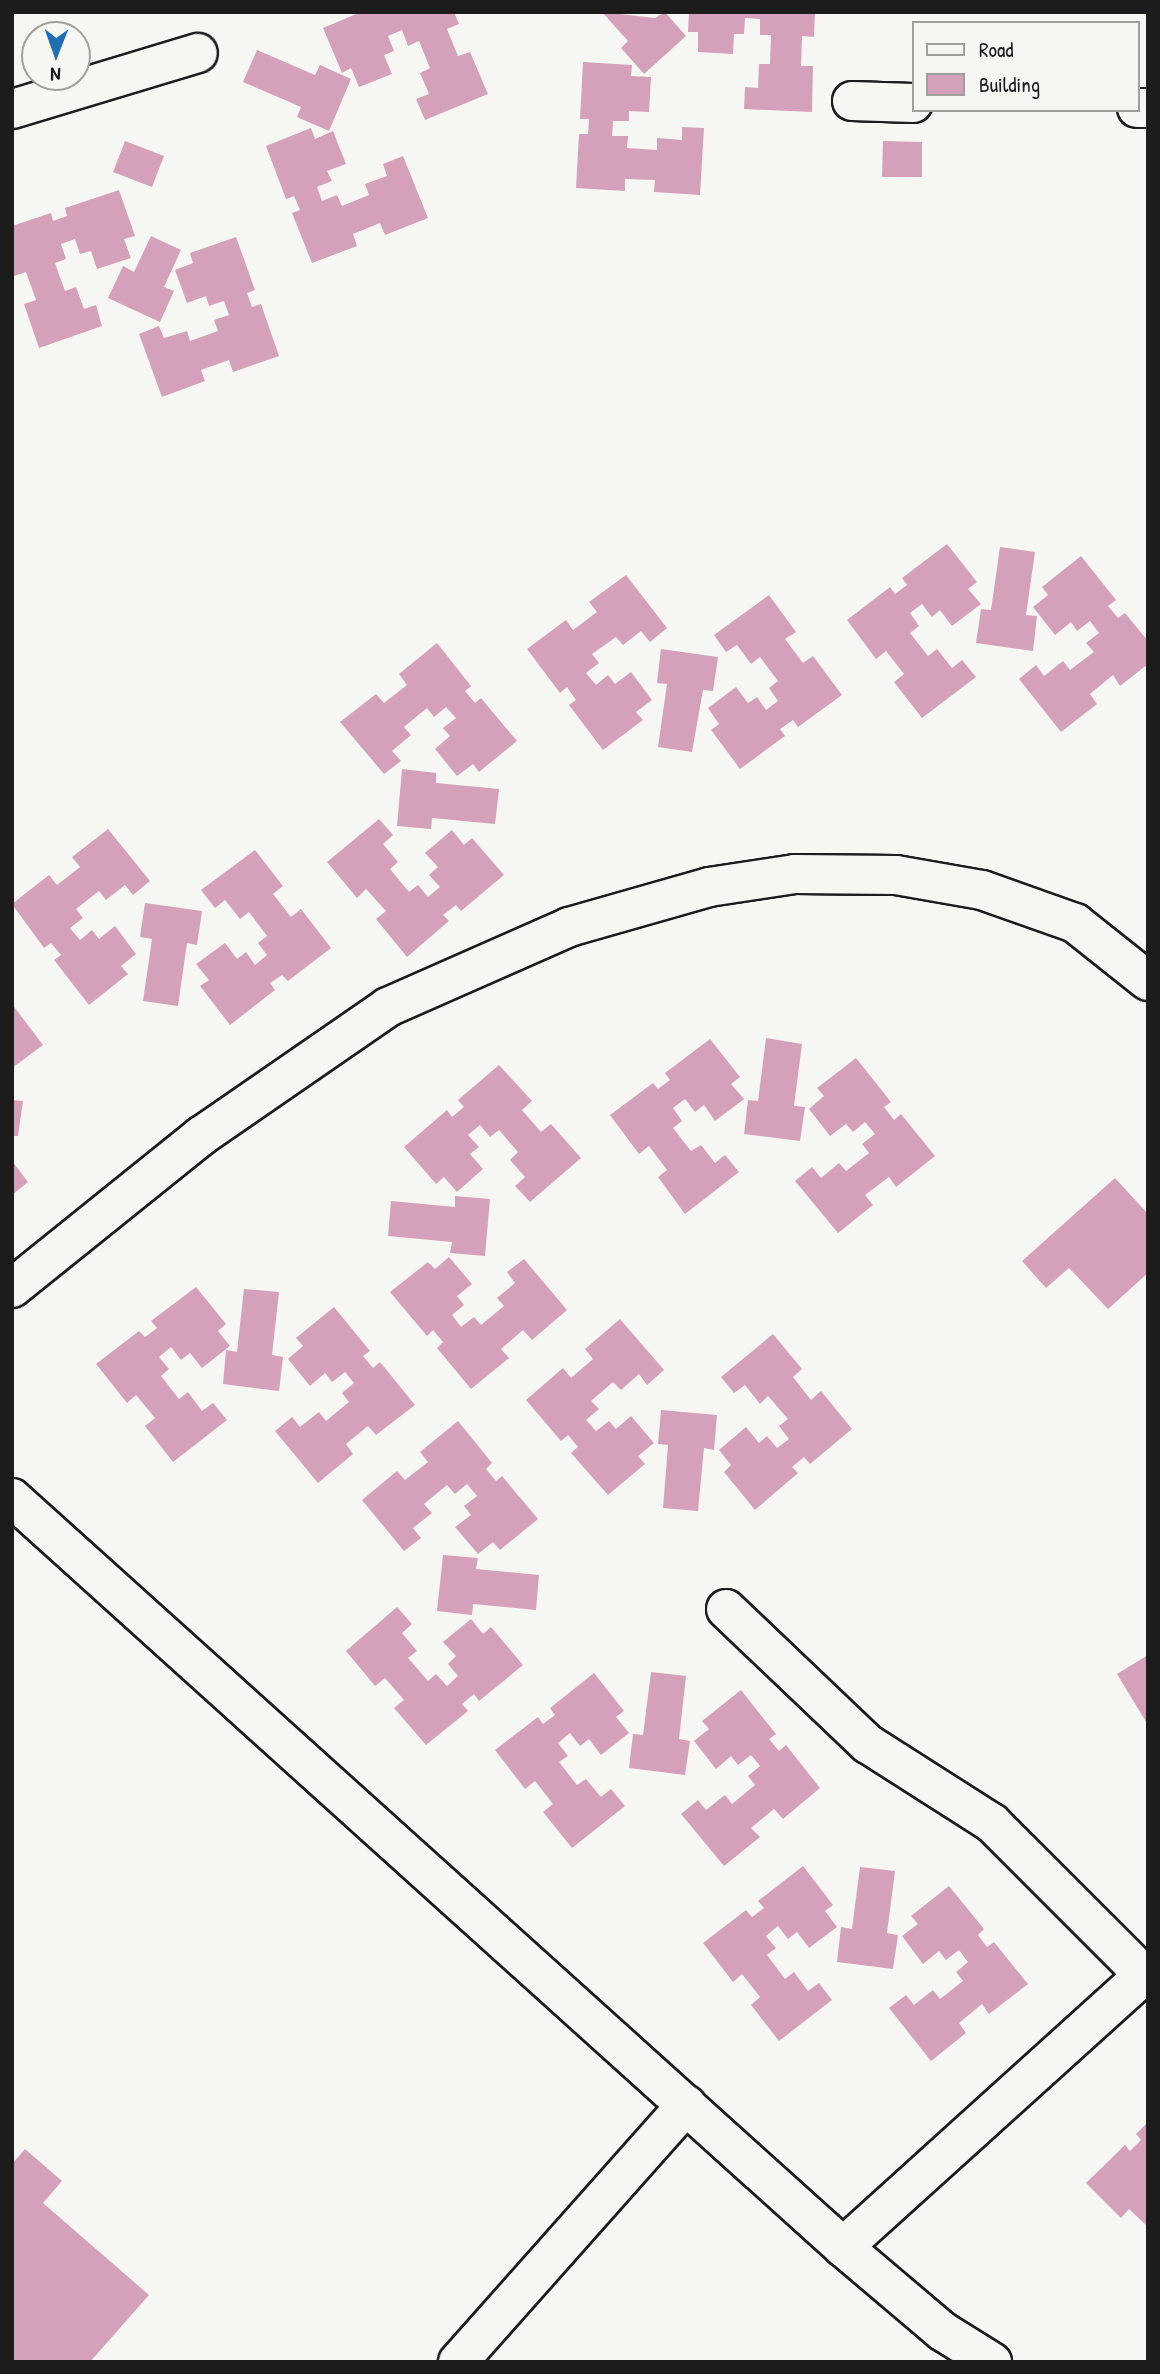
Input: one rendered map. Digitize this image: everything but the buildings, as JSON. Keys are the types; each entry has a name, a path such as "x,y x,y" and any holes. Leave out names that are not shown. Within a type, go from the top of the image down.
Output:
{"street":[{"path":"12,108 198,52"},
{"path":"852,101 912,103"},
{"path":"12,1288 201,1136 387,1007 569,927 709,887 796,874 896,876 982,890 1075,923 1148,981"},
{"path":"12,1498 843,2247 942,2331 992,2362"},
{"path":"726,1609 867,1744 992,1824 1146,1973 843,2247"},
{"path":"458,2362 686,2105"}]}
